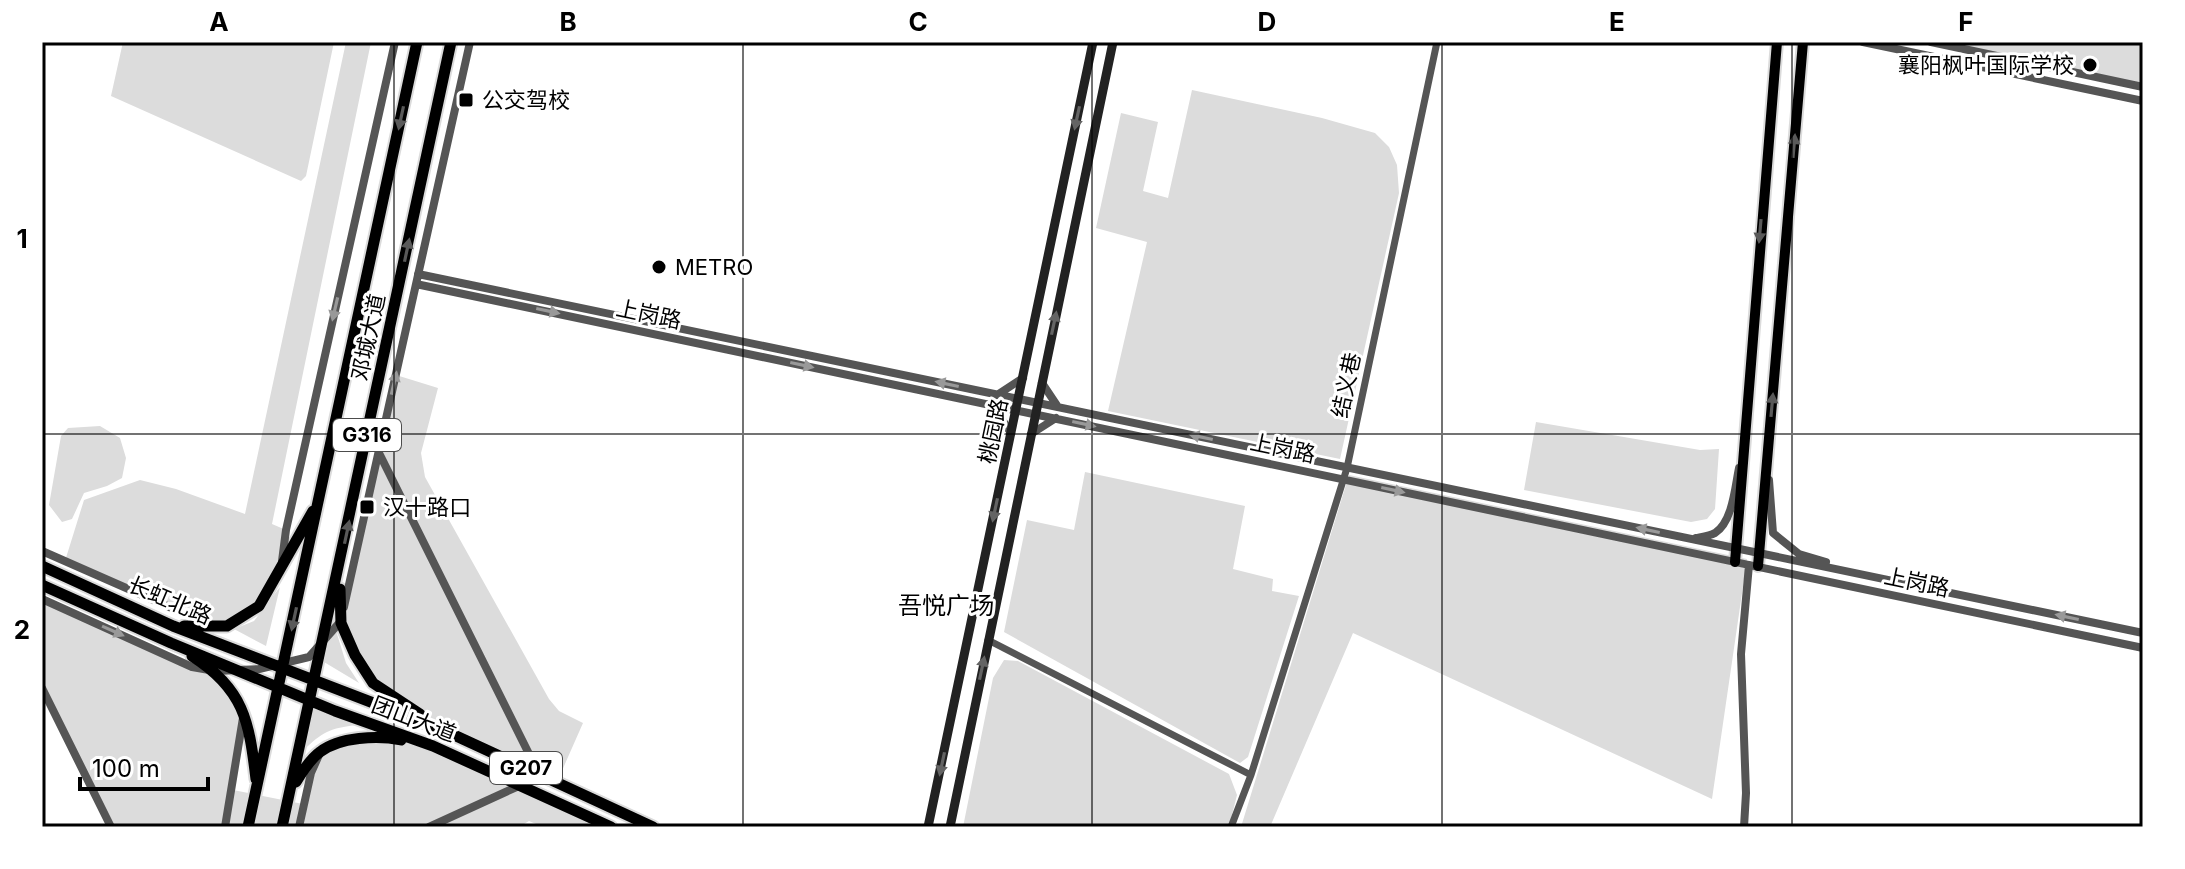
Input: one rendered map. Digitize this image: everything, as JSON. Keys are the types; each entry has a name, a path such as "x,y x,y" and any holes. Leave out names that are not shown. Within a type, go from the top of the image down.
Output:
{"highway":[{"name":"邓城大道","path":"248,827 417,42"},
{"name":"邓城大道","path":"282,827 451,42"},
{"path":"173,626 227,626 259,606 320,500"},
{"name":"长虹北路","path":"42,566 173,626 283,668"},
{"path":"339,568 341,623 355,655 373,683 441,729"},
{"name":"长虹北路","path":"42,585 200,654"},
{"path":"171,643 215,671 232,689 252,743 257,788"},
{"name":"团山大道","path":"200,654 310,701 438,748 611,827"},
{"name":"团山大道","path":"283,668 398,710 653,827"},
{"path":"288,797 302,771 320,751 356,739 388,737 438,748"}],"main road":[{"name":"桃园路","path":"928,827 1093,42"},
{"name":"桃园路","path":"950,827 1113,42"},
{"path":"1735,562 1777,42"},
{"path":"1753,566 1759,553 1803,42"}],"street":[{"path":"282,569 286,530 395,42"},
{"path":"42,599 192,667 215,671 259,669 309,657 341,623 470,42"},
{"name":"结义巷","path":"1231,827 1251,775 1347,468 1437,42"},
{"path":"1863,42 2143,101"},
{"path":"1931,42 2143,87"},
{"name":"上岗路","path":"417,279 1059,407 2143,633"},
{"name":"上岗路","path":"417,279 1016,410 2143,648"},
{"path":"997,395 1023,378"},
{"path":"1042,383 1059,407"},
{"path":"993,405 1011,433"},
{"path":"1031,434 1056,418"},
{"path":"1693,539 1714,533 1724,521 1732,502 1744,439"},
{"path":"1768,446 1773,533 1799,554 1868,576"},
{"path":"379,452 540,774"},
{"path":"42,551 212,626"},
{"path":"1744,827 1746,793 1741,654 1753,566"},
{"path":"988,640 1251,775"},
{"path":"42,688 111,827"},
{"path":"225,827 243,714"},
{"path":"299,827 311,773 320,751"},
{"path":"429,827 521,785"}],"shaded area":[{"path":"123,42 334,42 306,176 301,181 111,96"},
{"path":"346,42 371,42 272,524 286,530 282,568 278,579 255,608 234,621 212,626 65,561 84,500 140,480 176,489 245,514"},
{"name":"襄阳枫叶国际学校","path":"1931,42 2143,42 2143,87"},
{"path":"1192,90 1322,118 1375,133 1389,147 1397,165 1399,193 1340,459 1108,411 1147,242 1096,228 1121,113 1158,122 1143,191 1168,198"},
{"path":"396,375 438,388 421,453 425,477 549,699 559,711 583,723 557,782 441,729 373,683 341,623"},
{"path":"1536,422 1700,450 1719,449 1715,509 1707,519 1691,522 1524,490"},
{"path":"100,426 120,438 126,458 122,478 84,493 72,519 62,522 49,505 61,436 68,428"},
{"path":"1085,472 1245,506 1233,569 1273,579 1272,591 1299,596 1248,757 1240,763 1004,632 1027,520 1074,530"},
{"path":"1349,475 1747,559 1712,799 1353,633 1270,827 1241,827"},
{"path":"280,587 266,646 234,629 254,621"},
{"path":"42,599 192,667 215,671 243,714 233,790 303,804 320,751 388,737 433,746 611,827 543,827 529,821 519,827 111,827 42,688"},
{"path":"333,621 346,663 359,683 324,662"},
{"path":"1004,660 1018,661 1229,774 1237,795 1229,827 963,827 993,678"},
{"path":"314,707 357,725 327,732 303,751"}],"place":[{"name":"襄阳枫叶国际学校","path":"2090,65"},
{"name":"公交驾校","path":"466,100"},
{"name":"METRO","path":"659,267"},
{"name":"汉十路口","path":"367,507"}],"district":[{"name":"吾悦广场","path":"946,605"}]}
